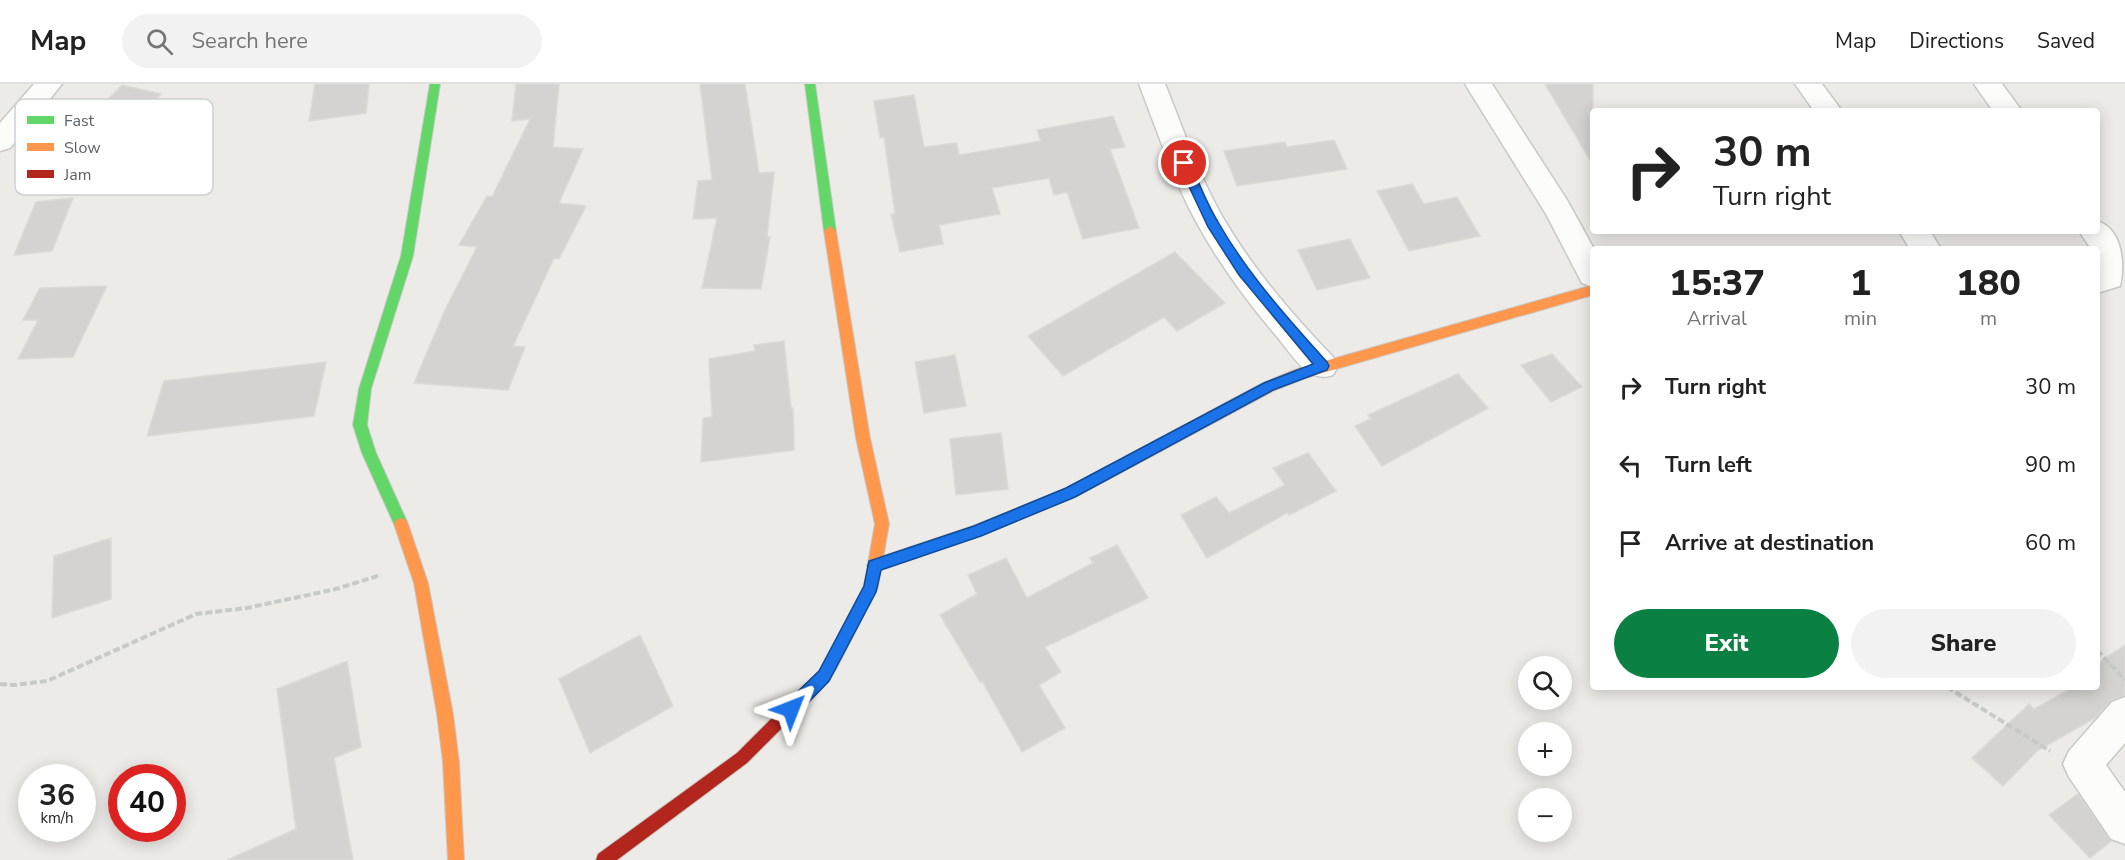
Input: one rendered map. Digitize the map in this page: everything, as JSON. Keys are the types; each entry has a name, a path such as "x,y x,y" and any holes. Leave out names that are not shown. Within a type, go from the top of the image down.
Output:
{"street":[{"path":"36,99 49,84"},
{"path":"435,84 407,256 365,389 360,425 369,453 404,530 416,565 445,714 451,762 456,860"},
{"path":"604,860 742,758 824,676 871,587 882,524 863,438 820,164 810,84"},
{"path":"1152,84 1196,192 1213,224 1261,295 1322,366"},
{"path":"1478,84 1557,208 1590,269"},
{"path":"1808,84 1826,108"},
{"path":"1987,84 2006,108"},
{"path":"0,141 15,124"},
{"path":"2096,234 2113,258 2114,267 2109,278 2100,280"},
{"path":"874,566 976,531 1070,493 1268,387 1322,366 1590,291"},
{"path":"2125,715 2082,764 2125,825"}],"path":[{"path":"0,684 14,685 46,681 196,614 247,608 336,589 416,565"},
{"path":"2100,653 2125,681"},
{"path":"1952,690 2011,726 2040,747 2082,764"}],"building":[{"path":"315,84 369,84 366,113 309,121"},
{"path":"516,84 559,84 553,147 583,149 559,203 586,206 559,259 554,258 513,346 525,347 508,390 414,383 444,312 477,247 459,245 487,196 492,197 530,119 512,121"},
{"path":"700,84 745,84 759,173 774,172 767,237 770,237 761,289 702,288 717,218 693,219 698,181 712,180"},
{"path":"1545,84 1593,84 1593,108 1590,108 1590,160"},
{"path":"122,85 161,94 156,99 108,99"},
{"path":"914,95 924,147 957,143 959,155 1041,141 1037,130 1113,116 1125,147 1110,149 1139,228 1083,239 1067,192 1054,195 1049,178 992,188 1000,214 939,225 943,244 900,252 891,214 895,214 884,137 880,138 874,101"},
{"path":"1334,140 1347,169 1237,186 1224,151 1285,142 1287,147"},
{"path":"1412,184 1424,204 1457,197 1480,236 1409,251 1377,191"},
{"path":"73,198 52,251 14,255 36,202"},
{"path":"1350,239 1370,278 1317,290 1298,250"},
{"path":"1175,252 1225,303 1177,331 1164,317 1063,376 1028,336"},
{"path":"107,286 73,357 18,359 38,320 23,320 40,288"},
{"path":"784,341 791,408 793,408 794,450 701,462 703,418 712,417 709,359 755,351 754,345"},
{"path":"1552,354 1582,387 1551,402 1521,365"},
{"path":"955,355 966,406 924,413 915,362"},
{"path":"326,362 314,416 147,436 164,381"},
{"path":"1458,374 1488,408 1382,466 1355,426 1371,419 1368,415"},
{"path":"1001,433 1008,489 956,495 950,439"},
{"path":"1308,453 1336,491 1289,515 1287,513 1207,558 1181,515 1216,497 1229,513 1285,485 1273,468"},
{"path":"111,538 111,599 52,618 54,556"},
{"path":"1117,545 1148,598 1045,647 1061,672 1039,685 1065,728 1022,752 982,681 980,682 940,615 977,594 968,575 1006,558 1027,598 1093,563 1090,558"},
{"path":"640,635 673,706 590,753 559,679"},
{"path":"2125,645 2125,695 2111,700 2095,718 2037,751 2003,786 1972,758 2029,704 2034,709 2069,690 2100,690 2100,662"},
{"path":"347,661 361,747 334,758 353,860 227,860 296,829 277,689"},
{"path":"2078,794 2111,841 2090,858 2049,815"}],"traffic: fast":[{"path":"401,524 369,453 360,425 365,389 407,256 435,84"},
{"path":"810,84 830,231"}],"traffic: slow":[{"path":"830,231 863,438 882,524 871,587 830,666"},
{"path":"1128,462 1268,387 1302,373 1590,291"},
{"path":"401,524 421,583 445,714 451,762 456,860"}],"traffic: jam":[{"path":"874,566 976,531 1070,493 1128,462"},
{"path":"604,860 742,758 824,676 830,666"}],"route":[{"path":"791,709 824,676 871,587 874,566 976,531 1070,493 1268,387 1322,366 1261,295 1244,271 1213,224 1184,163"}]}
